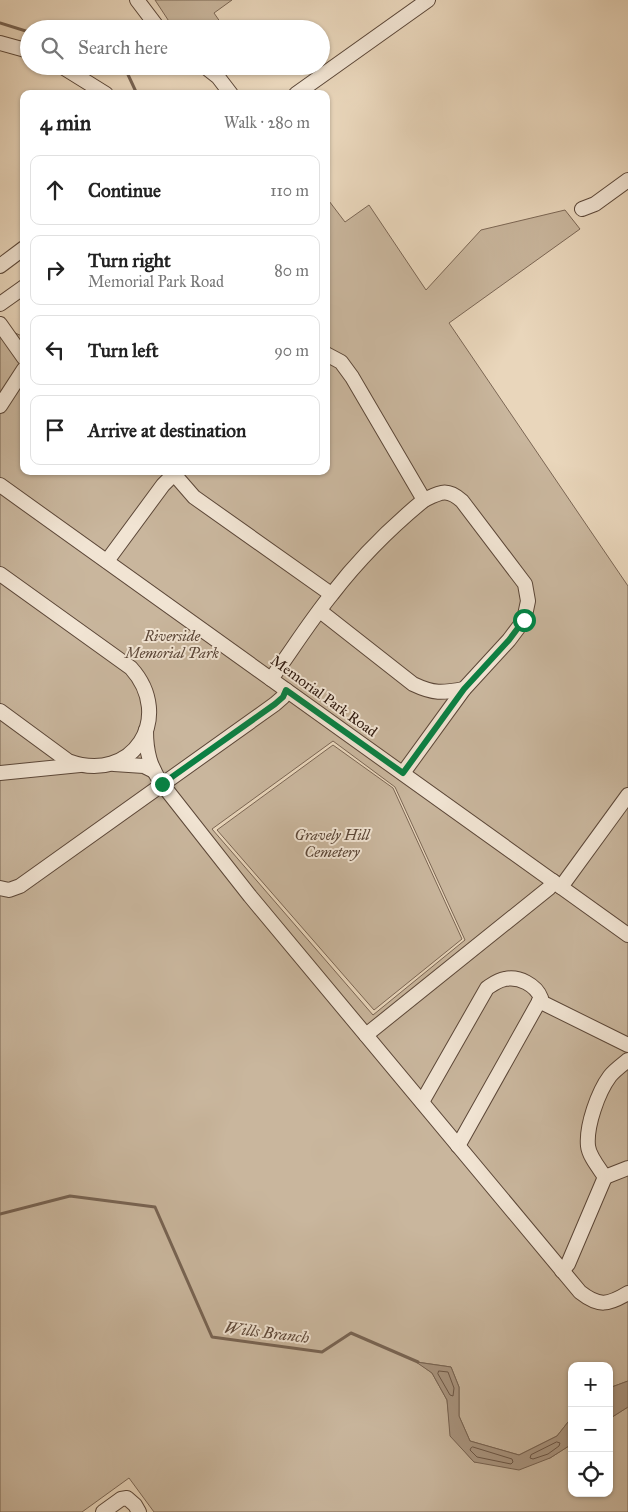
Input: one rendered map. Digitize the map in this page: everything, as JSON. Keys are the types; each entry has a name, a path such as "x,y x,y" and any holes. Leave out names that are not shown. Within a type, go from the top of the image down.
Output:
{"street":[{"path":"137,0 152,20"},
{"path":"330,70 428,0"},
{"path":"0,43 20,49"},
{"path":"75,75 100,90"},
{"path":"214,75 228,90"},
{"path":"302,90 323,75"},
{"path":"582,209 595,204 628,180"},
{"path":"0,266 20,251"},
{"path":"0,304 20,290"},
{"path":"0,324 20,352"},
{"path":"330,356 341,362 352,377 424,500"},
{"path":"0,406 20,375"},
{"path":"107,561 163,485 173,475"},
{"path":"177,475 194,497 331,594"},
{"name":"Memorial Park Road","path":"0,485 628,935"},
{"path":"272,679 331,594 362,558 397,523 424,500 443,492 453,494 525,584 528,602 524,620 509,640 464,689 403,773"},
{"path":"0,574 131,668 138,676 148,696 149,710 146,730 144,737 135,749 125,758 114,764"},
{"path":"320,611 413,684 430,692 448,692 464,689"},
{"path":"0,888 9,890 20,886 275,704 283,697 286,690"},
{"path":"0,712 68,761 80,765"},
{"path":"146,730 148,758 162,784 250,896 562,1271 580,1292 590,1300 598,1303 609,1302 628,1293"},
{"path":"0,772 114,764 144,766 154,771"},
{"path":"366,1035 549,888 557,884 628,795"},
{"path":"422,1102 487,988 507,978 518,979 533,986 541,998 458,1146"},
{"path":"539,1001 628,1045"},
{"path":"605,1177 588,1147 590,1124 598,1097 611,1075 628,1060"},
{"path":"562,1271 568,1264 605,1177 628,1168"},
{"path":"103,1512 127,1498 135,1505 139,1512"}],"green space":[{"path":"155,0 232,0 214,13 219,20 168,20"},
{"name":"Riverside Memorial Park","path":"330,202 345,222 369,205 426,290 481,230 565,210 580,229 449,323 628,586 628,1381 613,1387 613,1362 568,1362 568,1422 557,1436 519,1455 470,1441 459,1416 459,1387 451,1367 417,1362 432,1373 447,1400 451,1436 474,1462 550,1458 568,1447 568,1497 613,1497 613,1416 628,1407 628,1512 154,1512 129,1478 82,1512 0,1512 0,326 20,335 20,475 330,475","holes":["333,741 395,787 465,940 373,1015 212,829"]},
{"name":"Gravely Hill Cemetery","path":"333,745 393,788 462,939 374,1010 217,830"}],"water":[{"path":"416,1362 451,1367 459,1387 459,1416 470,1441 519,1455 557,1436 568,1422 568,1447 550,1458 519,1470 474,1462 450,1436 447,1400 432,1373"},
{"path":"628,1381 628,1407 613,1416 613,1407 613,1387"}],"waterway":[{"path":"0,23 20,29"},
{"path":"128,75 135,90"},
{"name":"Wills Branch","path":"0,1214 70,1196 155,1207 212,1337 322,1352 351,1333 418,1362"}],"route":[{"path":"162,784 275,704 283,697 286,690 403,773 464,689 509,640 524,620"}]}
